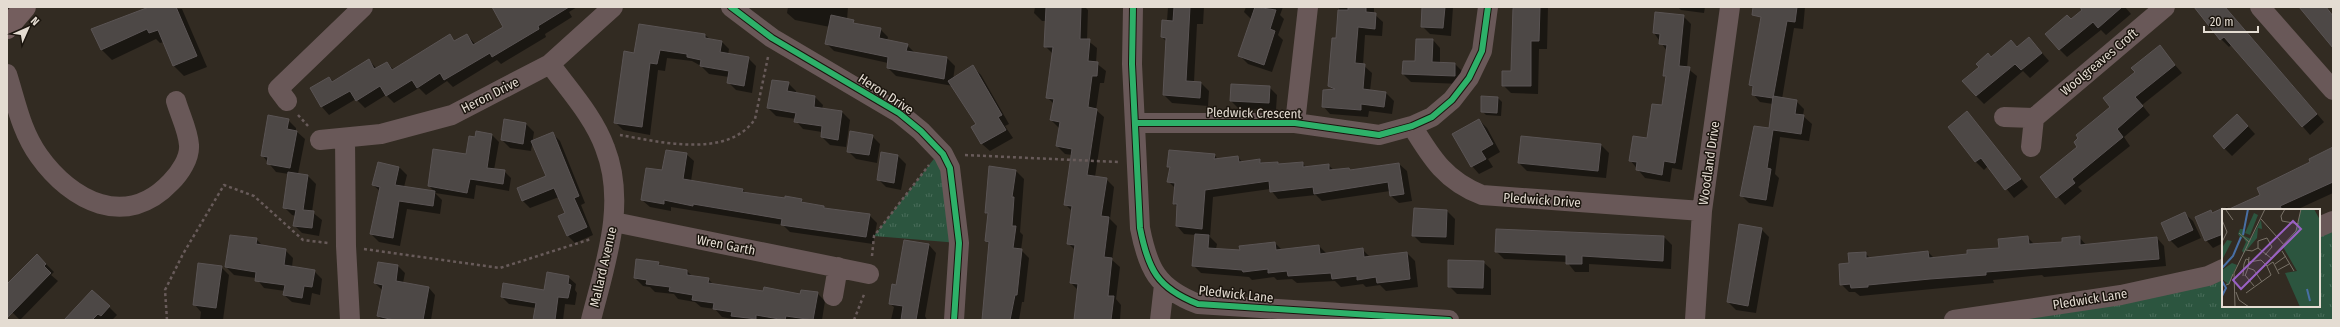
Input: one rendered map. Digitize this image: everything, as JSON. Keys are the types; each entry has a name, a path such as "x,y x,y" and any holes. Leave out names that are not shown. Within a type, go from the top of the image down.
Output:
{"main road":[{"path":"7,28 25,7"}],"street":[{"path":"288,101 278,90 363,7"},
{"name":"Heron Drive","path":"320,140 381,134 452,115 550,64 613,7"},
{"name":"Heron Drive","path":"732,7 772,38 899,113 921,131 941,152 950,168 959,243 954,320"},
{"name":"Pledwick Lane","path":"1134,7 1132,64 1140,228 1145,251 1151,268 1164,285 1177,295 1205,304 1449,320"},
{"path":"1295,123 1308,7"},
{"name":"Pledwick Crescent","path":"1134,123 1295,123 1379,135 1412,126 1432,117 1452,100 1469,78 1482,51 1488,7"},
{"name":"Woodland Drive","path":"1696,320 1702,211 1730,7"},
{"name":"Woolgreaves Croft","path":"2034,118 2165,7"},
{"path":"2260,7 2333,90"},
{"name":"Mallard Avenue","path":"550,64 596,130 605,147 611,167 614,222 592,320"},
{"path":"7,74 24,129 39,156 71,190 83,198 106,206 129,205 147,200 162,191 179,173 186,160 189,145 176,101"},
{"path":"2004,116 2034,118 2032,146"},
{"name":"Pledwick Drive","path":"1412,126 1430,156 1446,174 1464,188 1482,195 1702,211"},
{"path":"345,138 346,246 350,320"},
{"path":"2320,227 2333,221"},
{"name":"Wren Garth","path":"614,222 870,274"},
{"path":"833,296 838,267"},
{"name":"Pledwick Lane","path":"1954,320 2121,295 2208,276 2222,269"},
{"path":"1160,320 1164,285"}],"path":[{"path":"596,130 674,144 704,144 736,136 750,127 755,119 772,38"},
{"path":"288,101 320,140"},
{"path":"854,320 867,288 874,236 941,152 1136,163"}],"green space":[{"path":"940,151 959,243 874,236"},
{"path":"2333,221 2333,320 1954,320 2222,269 2222,307 2320,307 2320,227"}],"building":[{"path":"149,7 176,7 197,56 173,66 158,30 149,33 147,29 101,50 91,29"},
{"path":"492,7 569,7 538,26 539,29 492,57 490,53 444,80 440,73 417,88 412,80 386,96 380,86 356,101 350,91 321,107 310,88 329,77 332,82 369,59 374,69 387,62 392,70 450,34 454,41 467,34 473,45 503,27"},
{"path":"1046,7 1081,7 1080,39 1090,39 1088,61 1098,62 1097,76 1092,76 1088,107 1097,109 1087,175 1107,178 1101,216 1109,217 1104,257 1112,258 1108,296 1114,296 1111,320 1074,320 1078,284 1070,283 1075,245 1067,244 1072,206 1064,205 1072,149 1056,146 1060,122 1050,120 1054,99 1046,98 1053,47 1044,47"},
{"path":"1174,7 1190,7 1186,81 1201,82 1200,98 1163,95 1166,38 1161,37 1162,20 1173,21"},
{"path":"1255,7 1276,10 1270,29 1275,31 1264,65 1238,56"},
{"path":"1348,7 1366,7 1366,12 1376,13 1375,29 1358,27 1355,63 1365,64 1363,89 1386,92 1384,107 1361,104 1361,110 1322,107 1323,90 1335,89 1328,86 1332,38 1336,38 1338,10 1348,10"},
{"path":"1422,7 1445,7 1443,28 1421,27"},
{"path":"1513,7 1540,7 1539,41 1531,41 1531,86 1502,86 1502,71 1511,71"},
{"path":"1753,7 1797,7 1795,22 1787,21 1773,98 1752,95 1753,86 1749,85 1761,17 1752,15"},
{"path":"2080,7 2122,7 2098,28 2093,22 2059,50 2045,34 2067,15 2071,19 2082,10"},
{"path":"2194,7 2225,7 2317,114 2302,127 2224,37 2220,40"},
{"path":"2299,7 2326,7 2333,16 2333,48"},
{"path":"1655,12 1684,15 1679,66 1690,67 1675,163 1664,161 1662,175 1636,170 1637,162 1629,161 1633,136 1647,138 1652,104 1662,105 1666,76 1663,76 1667,45 1659,44 1660,34 1653,33"},
{"path":"831,15 854,20 853,23 881,28 879,38 908,44 906,51 947,57 944,79 887,68 888,57 825,44"},
{"path":"639,24 705,34 705,38 722,41 720,52 749,57 744,86 727,83 729,71 700,66 701,60 687,57 687,54 660,50 657,64 650,63 642,127 614,123 624,51 634,53"},
{"path":"2029,37 2042,53 2021,70 2015,64 1976,96 1962,81 1979,67 1976,64 1988,53 1991,57 2011,40 2017,47"},
{"path":"1416,39 1433,39 1432,62 1455,63 1455,76 1402,74 1403,61 1415,61"},
{"path":"2160,45 2175,65 2135,97 2143,106 2117,129 2123,137 2072,179 2075,183 2056,198 2040,177 2077,147 2074,142 2078,138 2076,135 2110,107 2103,98 2135,72 2131,68"},
{"path":"973,65 1002,115 998,117 1006,130 981,144 971,127 976,124 948,81"},
{"path":"772,80 789,82 787,91 815,96 814,107 842,111 838,140 821,137 822,126 794,122 796,113 767,108"},
{"path":"1231,84 1270,86 1269,103 1230,101"},
{"path":"1481,96 1498,97 1497,113 1481,112"},
{"path":"1773,96 1797,100 1795,114 1804,115 1801,134 1773,130 1767,168 1771,169 1766,200 1740,196 1754,126 1769,128"},
{"path":"1967,111 2021,179 2005,190 1981,158 1975,162 1948,127"},
{"path":"2237,114 2248,126 2224,149 2213,136"},
{"path":"268,115 289,119 287,129 297,131 290,168 267,164 268,157 261,156"},
{"path":"504,119 526,123 523,144 501,140"},
{"path":"1479,119 1493,144 1481,151 1486,159 1471,167 1452,134"},
{"path":"476,131 492,134 487,168 505,170 503,184 470,179 467,193 428,186 433,149 466,154 469,136 475,137"},
{"path":"850,131 873,135 869,155 847,152"},
{"path":"553,132 579,196 574,198 587,227 567,236 558,216 565,213 554,188 522,201 517,188 546,176 531,141"},
{"path":"1521,136 1601,144 1598,171 1518,163"},
{"path":"2333,147 2333,182 2280,206 2282,209 2229,209 2260,195 2257,188 2310,162 2309,159"},
{"path":"666,150 687,153 683,179 743,189 742,192 802,199 801,202 824,206 824,208 870,214 866,237 781,225 782,219 693,204 693,206 664,200 664,204 641,200 646,168 662,170"},
{"path":"1169,150 1215,154 1214,159 1238,156 1239,162 1260,159 1260,163 1278,162 1278,164 1303,162 1303,167 1329,164 1329,170 1349,168 1350,170 1399,163 1404,194 1390,196 1388,182 1314,194 1313,187 1270,192 1269,181 1205,190 1202,229 1176,226 1177,204 1173,204 1175,183 1167,182 1170,167 1167,167"},
{"path":"881,152 898,155 894,183 877,180"},
{"path":"378,162 399,167 395,185 435,191 433,206 399,201 393,238 370,234 380,187 372,185"},
{"path":"989,166 1016,170 1012,197 1014,197 1012,226 1016,226 1013,248 1022,249 1017,295 1015,295 1010,320 982,320 989,242 985,241 988,213 985,213"},
{"path":"288,172 308,175 303,210 314,211 312,228 293,226 296,210 283,208"},
{"path":"1414,208 1447,210 1446,237 1412,236"},
{"path":"2223,208 2222,234 2205,241 2195,217 2211,210 2212,213"},
{"path":"2185,212 2193,230 2169,241 2161,223"},
{"path":"1739,224 1762,228 1748,306 1727,302"},
{"path":"1496,229 1664,236 1663,261 1582,256 1582,264 1566,264 1566,255 1495,252"},
{"path":"1195,234 1209,235 1208,248 1240,250 1239,246 1275,242 1276,250 1319,245 1320,254 1363,248 1364,257 1407,252 1410,279 1377,283 1376,277 1357,280 1357,276 1332,279 1331,273 1288,276 1287,271 1268,273 1268,269 1243,272 1242,270 1192,266"},
{"path":"230,235 257,238 256,244 286,249 284,265 315,270 312,287 304,286 302,298 283,295 285,285 255,281 256,272 225,267"},
{"path":"2028,236 2029,244 2062,242 2062,238 2080,236 2080,245 2157,237 2159,259 1986,272 1986,275 1868,285 1868,287 1851,288 1850,284 1840,285 1839,264 1849,263 1848,253 1866,252 1866,258 1928,251 1929,258 1967,254 1967,250 1999,248 1998,239"},
{"path":"904,240 929,244 916,320 901,320 903,306 889,304 892,284 896,285"},
{"path":"37,254 46,264 44,266 51,273 7,318 7,284"},
{"path":"636,259 659,262 658,265 687,270 687,275 709,278 708,283 763,291 764,287 800,294 801,290 818,292 813,320 786,316 785,320 756,315 756,319 731,316 732,312 713,309 714,303 692,300 693,295 669,291 670,287 646,284 647,280 634,278"},
{"path":"1448,260 1484,261 1483,288 1448,287"},
{"path":"378,262 398,265 396,281 429,287 423,320 394,320 377,316 383,285 374,283"},
{"path":"198,263 222,266 216,308 193,305"},
{"path":"547,272 569,276 568,284 571,285 568,298 558,297 555,320 533,320 536,303 501,297 503,283 544,290"},
{"path":"92,290 110,306 101,316 98,314 92,320 64,320"}],"cycle path":[{"path":"731,7 772,38 899,113 921,131 943,154 950,168 959,243 954,320"},
{"path":"1133,7 1132,64 1140,228 1151,266 1164,284 1184,298 1198,304 1449,320"},
{"path":"1135,123 1295,123 1379,135 1412,126 1432,117 1452,100 1469,78 1482,51 1488,7"}]}
